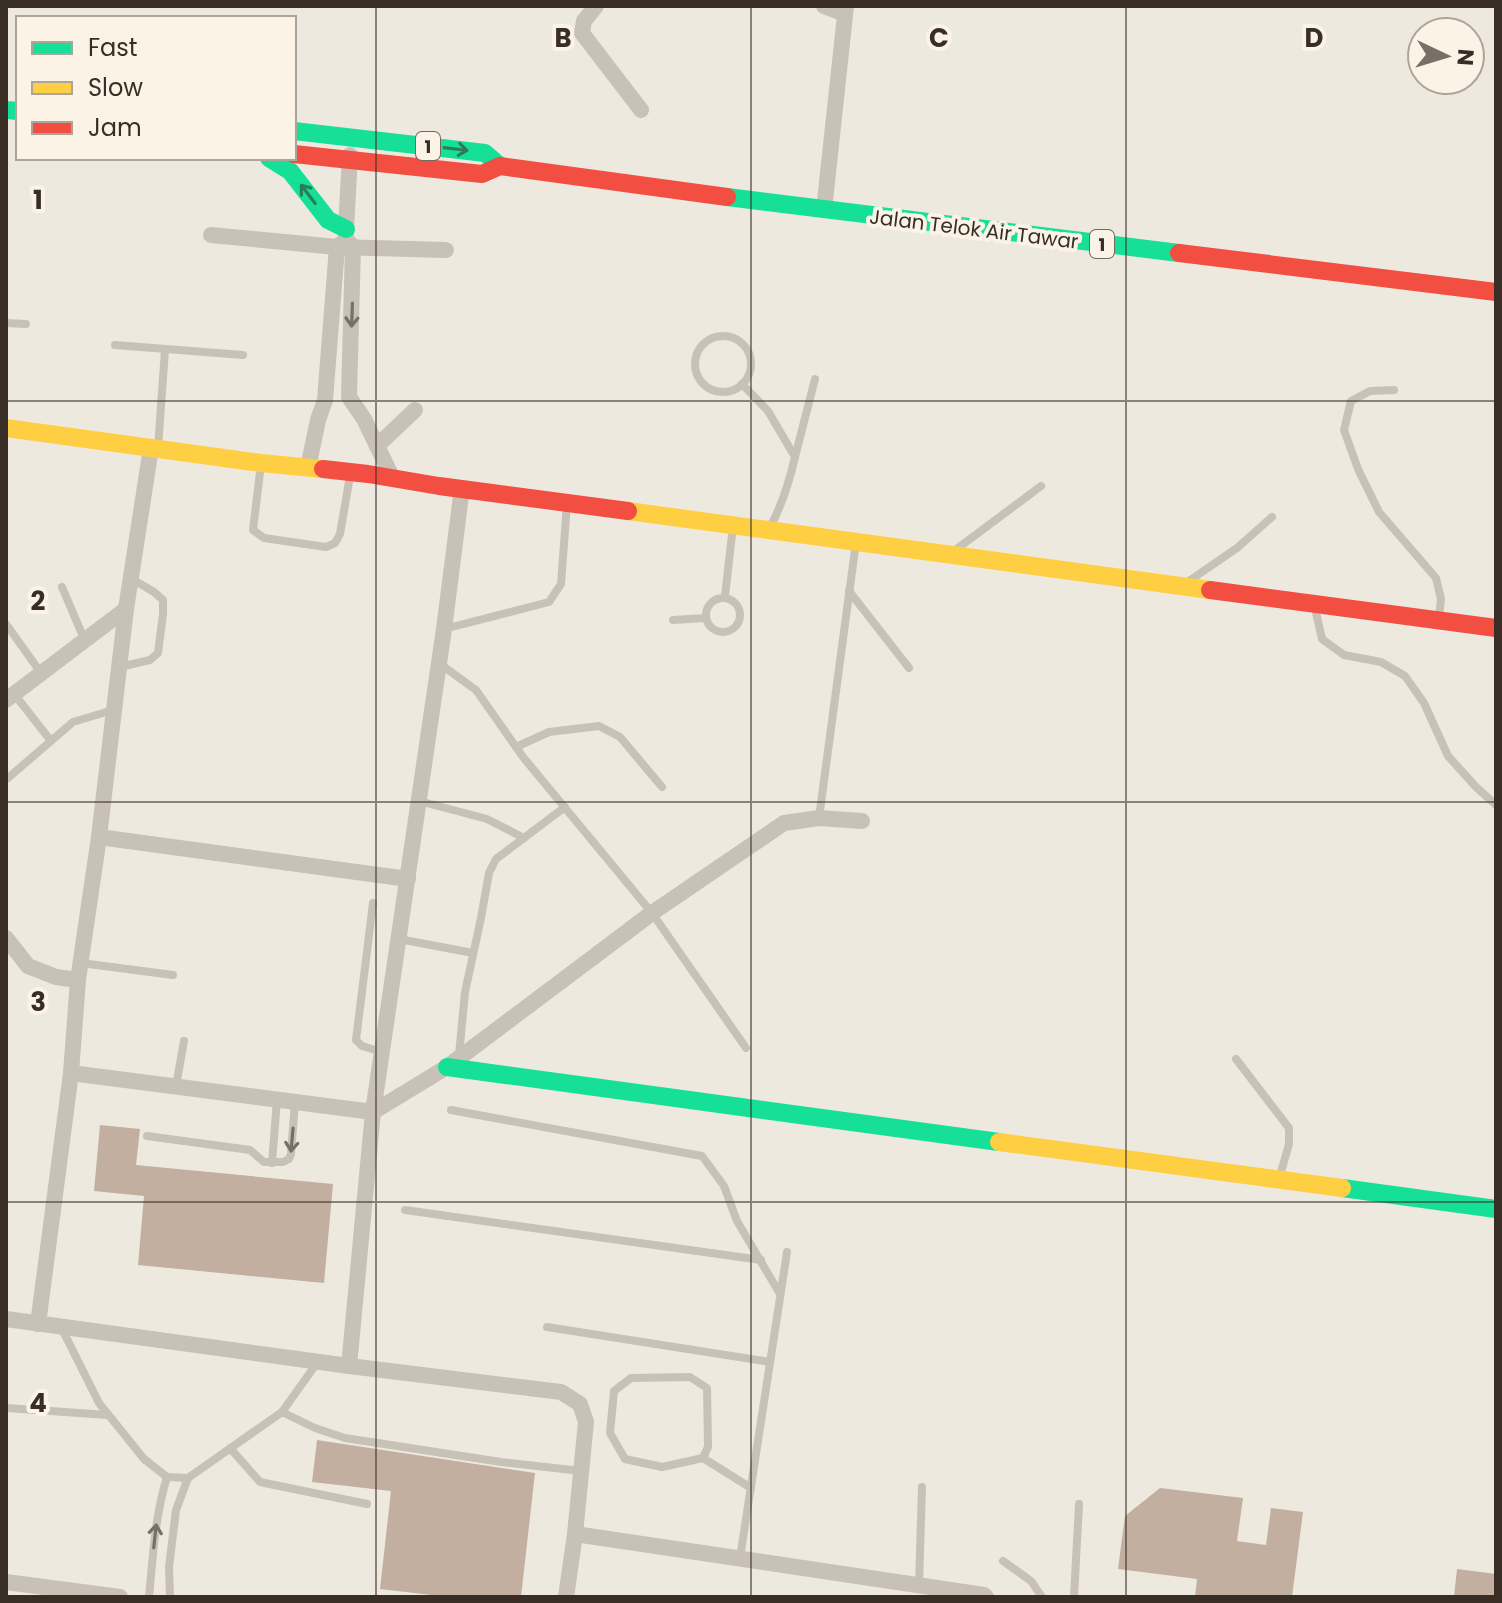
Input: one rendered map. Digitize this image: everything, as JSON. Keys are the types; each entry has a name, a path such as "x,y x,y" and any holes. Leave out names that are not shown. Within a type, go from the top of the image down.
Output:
{"street":[{"path":"596,6 584,21 582,33 641,110"},
{"path":"824,6 846,10 824,210"},
{"name":"Jalan Telok Air Tawar","path":"296,131 485,153 500,166"},
{"path":"351,137 346,241 349,397 364,419 393,479"},
{"name":"Jalan Telok Air Tawar","path":"296,154 482,174 500,166 824,210 1496,292"},
{"path":"273,160 288,168 325,219 335,226 346,241 325,400 308,468"},
{"path":"211,235 346,241 446,250"},
{"path":"325,400 339,395 349,397"},
{"path":"377,446 415,410"},
{"path":"9,432 351,473 1496,628"},
{"path":"38,1324 126,609 155,448"},
{"path":"349,1366 373,1112 462,488"},
{"path":"10,697 126,609"},
{"path":"71,1073 373,1112 453,1063 652,913 784,823 819,818 862,821"},
{"path":"99,837 408,879"},
{"path":"6,938 28,966 56,977 78,980"},
{"path":"453,1063 1496,1209"},
{"path":"6,1319 561,1392 580,1404 586,1422 566,1597"},
{"path":"575,1534 986,1597"},
{"path":"6,1582 120,1597"}],"lane":[{"path":"6,323 26,324"},
{"path":"726,335 741,341 750,355 751,371 742,384 728,392 712,390 700,380 695,364 698,349 710,338 726,335"},
{"path":"115,345 243,355"},
{"path":"155,448 165,350"},
{"path":"768,530 788,487 815,379"},
{"path":"742,384 768,411 795,457"},
{"path":"1394,390 1370,391 1351,401 1344,430 1358,469 1379,512 1436,578 1441,599 1439,620"},
{"path":"261,463 253,530 264,538 326,547 335,543 340,534 351,473"},
{"path":"950,554 1041,486"},
{"path":"444,629 549,602 561,584 567,503"},
{"path":"1182,585 1237,548 1272,517"},
{"path":"725,596 733,525"},
{"path":"819,818 856,541"},
{"path":"120,667 150,660 158,653 163,614 163,600 131,578"},
{"path":"62,587 85,641"},
{"path":"849,591 909,668"},
{"path":"725,596 735,601 741,611 739,622 732,630 721,633 710,628 705,618 709,602 725,596"},
{"path":"1314,603 1322,639 1344,655 1381,662 1405,676 1424,703 1448,756 1496,805"},
{"path":"673,620 705,618"},
{"path":"6,624 41,673"},
{"path":"439,664 476,690 516,747 652,913 746,1048"},
{"path":"10,697 51,741"},
{"path":"8,778 73,722 114,710"},
{"path":"516,747 549,732 599,726 620,737 662,787"},
{"path":"419,801 487,819 524,838"},
{"path":"453,1063 489,873 496,859 565,807"},
{"path":"373,903 356,1040 362,1046 382,1052"},
{"path":"399,939 473,953"},
{"path":"81,963 173,975"},
{"path":"176,1086 184,1041"},
{"path":"1236,1059 1289,1128 1289,1144 1279,1180"},
{"path":"272,1163 277,1100"},
{"path":"147,1136 250,1150 264,1162 283,1162 289,1159 295,1102"},
{"path":"451,1110 702,1156 724,1186 737,1221 780,1294"},
{"path":"405,1210 761,1260"},
{"path":"740,1558 787,1252"},
{"path":"61,1327 99,1403 144,1459 167,1477 188,1478"},
{"path":"547,1327 770,1362"},
{"path":"170,1597 169,1567 176,1510 188,1478 282,1412 318,1362"},
{"path":"703,1458 708,1447 707,1388 690,1377 631,1378 614,1391 610,1433 625,1459 662,1467 703,1458 751,1488"},
{"path":"6,1408 108,1415"},
{"path":"282,1412 345,1438 581,1471"},
{"path":"230,1448 260,1482 367,1504"},
{"path":"149,1597 155,1529 167,1477"},
{"path":"919,1585 922,1487"},
{"path":"1074,1597 1079,1504"},
{"path":"1003,1561 1031,1581 1042,1597"}],"building":[{"path":"100,1125 140,1129 136,1165 333,1184 324,1283 138,1265 144,1196 94,1191"},
{"path":"317,1440 535,1473 521,1597 448,1597 380,1589 391,1491 312,1482"},
{"path":"1160,1488 1243,1498 1237,1541 1266,1545 1271,1508 1303,1512 1292,1597 1195,1597 1197,1579 1118,1569 1125,1516"},
{"path":"1457,1569 1496,1574 1496,1597 1454,1597"}],"traffic: fast":[{"path":"6,110 16,111"},
{"path":"296,131 485,153 500,166"},
{"path":"272,160 290,171 328,220 346,229"},
{"path":"727,197 1179,253"},
{"path":"447,1067 999,1142"},
{"path":"1342,1188 1496,1209"}],"traffic: slow":[{"path":"6,428 323,469"},
{"path":"628,511 1210,590"},
{"path":"999,1142 1342,1188"}],"traffic: jam":[{"path":"296,154 482,174 500,166 727,197"},
{"path":"1179,253 1496,292"},
{"path":"323,469 628,511"},
{"path":"1210,590 1496,628"}]}
